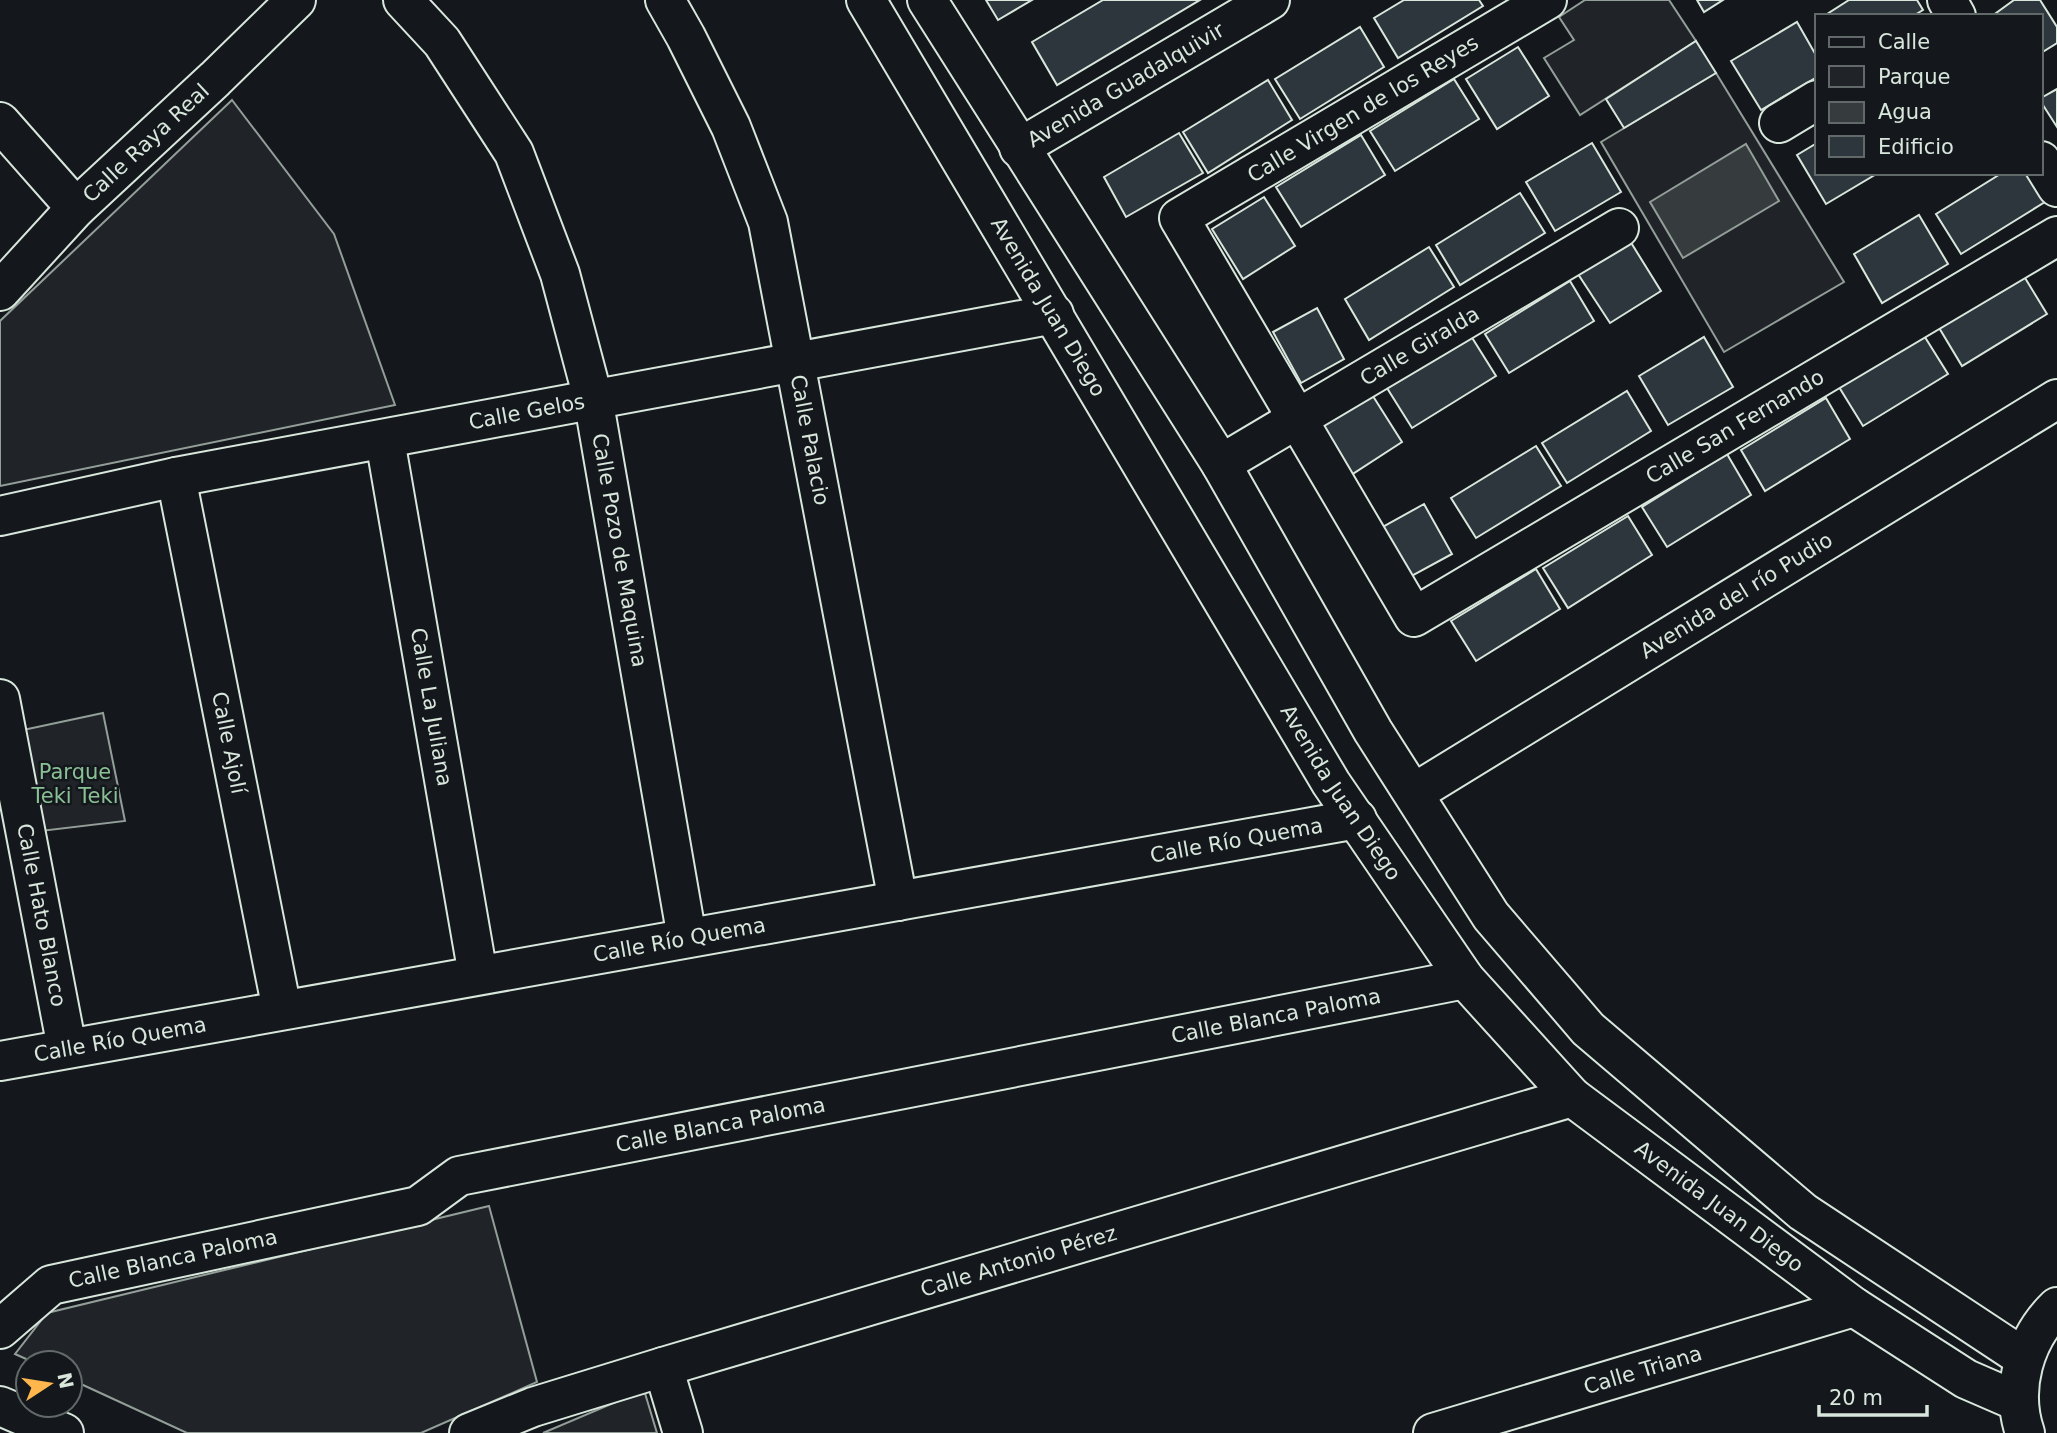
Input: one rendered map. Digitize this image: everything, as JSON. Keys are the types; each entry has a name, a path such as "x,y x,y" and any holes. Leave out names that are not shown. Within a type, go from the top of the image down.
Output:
{"street":[{"name":"Calle Raya Real","path":"0,291 76,208 296,0"},
{"name":"Calle Pozo de Maquina","path":"402,0 442,42 514,153 561,274 593,398 687,938"},
{"name":"Calle Palacio","path":"665,0 687,37 732,127 768,222 898,901"},
{"name":"Avenida Juan Diego","path":"866,0 1331,783 1465,979 1572,1097 1854,1307 1966,1378 2022,1418"},
{"path":"927,0 1221,464 1373,731 1491,916 1588,1029 1803,1212 2024,1358"},
{"name":"Avenida Guadalquivir","path":"1019,148 1270,0"},
{"name":"Calle Virgen de los Reyes","path":"1297,419 1179,218 1547,0"},
{"path":"1779,123 1815,101"},
{"path":"0,122 76,208"},
{"path":"2043,164 2057,187"},
{"name":"Calle Giralda","path":"1221,464 1619,228"},
{"name":"Calle San Fernando","path":"1297,419 1414,617 2057,236"},
{"name":"Calle Gelos","path":"0,516 176,477 1054,314"},
{"name":"Avenida del río Pudio","path":"1414,793 2057,399"},
{"name":"Calle La Juliana","path":"385,440 478,975"},
{"name":"Calle Ajolí","path":"176,477 282,1010"},
{"name":"Calle Hato Blanco","path":"0,699 67,1048"},
{"name":"Calle Río Quema","path":"0,1061 1357,819"},
{"name":"Calle Blanca Paloma","path":"0,1329 51,1285 418,1206 459,1176 1465,979"},
{"name":"Calle Antonio Pérez","path":"469,1433 533,1407 663,1367 1572,1097"},
{"name":"Calle Triana","path":"1433,1433 1854,1307"},
{"path":"2022,1418 2020,1380 2024,1358 2043,1321 2057,1307"},
{"path":"663,1367 683,1433"},
{"path":"0,1406 64,1433"}],"green space":[{"path":"1585,0 1669,0 1696,41 1580,115 1544,58 1574,40 1559,17"},
{"path":"1716,73 1844,282 1724,352 1601,142"},
{"path":"232,100 334,234 395,405 0,486 0,321"},
{"name":"Parque Teki Teki","path":"103,713 125,821 41,831 23,730"},
{"path":"489,1206 537,1382 421,1433 187,1433 84,1385 84,1349 19,1349 47,1313"},
{"path":"644,1390 657,1433 543,1433"}],"water":[{"path":"1746,144 1779,201 1683,258 1650,202"}],"building":[{"path":"986,0 1032,0 998,20"},
{"path":"1103,0 1200,0 1057,85 1032,42"},
{"path":"1404,0 1479,0 1483,6 1398,58 1374,18"},
{"path":"1697,0 1723,0 1704,12"},
{"path":"1849,0 1917,0 1923,10 1916,14 1827,14"},
{"path":"2014,0 2040,0 2057,27 2057,43 2043,52 2043,14 1995,14"},
{"path":"1797,22 1815,54 1815,78 1761,110 1731,61"},
{"path":"1360,27 1384,67 1300,119 1275,79"},
{"path":"1696,41 1716,73 1624,128 1606,99"},
{"path":"1518,47 1549,96 1497,129 1466,79"},
{"path":"1454,79 1479,119 1395,171 1370,131"},
{"path":"1268,80 1292,120 1208,173 1183,132"},
{"path":"2057,89 2057,127 2043,105 2043,97"},
{"path":"1179,133 1203,173 1126,217 1104,177"},
{"path":"1361,135 1385,175 1301,227 1276,187"},
{"path":"1592,143 1621,192 1555,231 1526,182"},
{"path":"1815,144 1815,175 1875,175 1826,204 1797,155"},
{"path":"1999,175 2028,175 2045,202 1961,254 1936,214"},
{"path":"1520,193 1545,233 1460,285 1436,245"},
{"path":"1264,197 1295,246 1243,279 1212,229"},
{"path":"1919,215 1948,264 1882,303 1854,254"},
{"path":"1630,241 1661,291 1610,323 1578,274"},
{"path":"1429,247 1454,287 1369,340 1345,299"},
{"path":"2022,273 2047,314 1962,366 1938,326"},
{"path":"1570,281 1594,321 1509,373 1485,334"},
{"path":"1317,308 1344,359 1301,383 1273,332"},
{"path":"1923,334 1948,374 1863,426 1839,387"},
{"path":"1471,336 1496,376 1412,428 1387,388"},
{"path":"1704,337 1733,387 1668,425 1639,376"},
{"path":"1627,391 1651,431 1567,483 1542,443"},
{"path":"1371,393 1402,442 1351,475 1319,425"},
{"path":"1826,398 1850,439 1765,491 1741,450"},
{"path":"1536,446 1561,486 1476,538 1451,498"},
{"path":"1727,454 1751,495 1667,547 1642,507"},
{"path":"1424,504 1452,554 1408,578 1381,528"},
{"path":"1628,516 1652,555 1568,608 1543,568"},
{"path":"1536,569 1560,609 1476,661 1451,621"}]}
